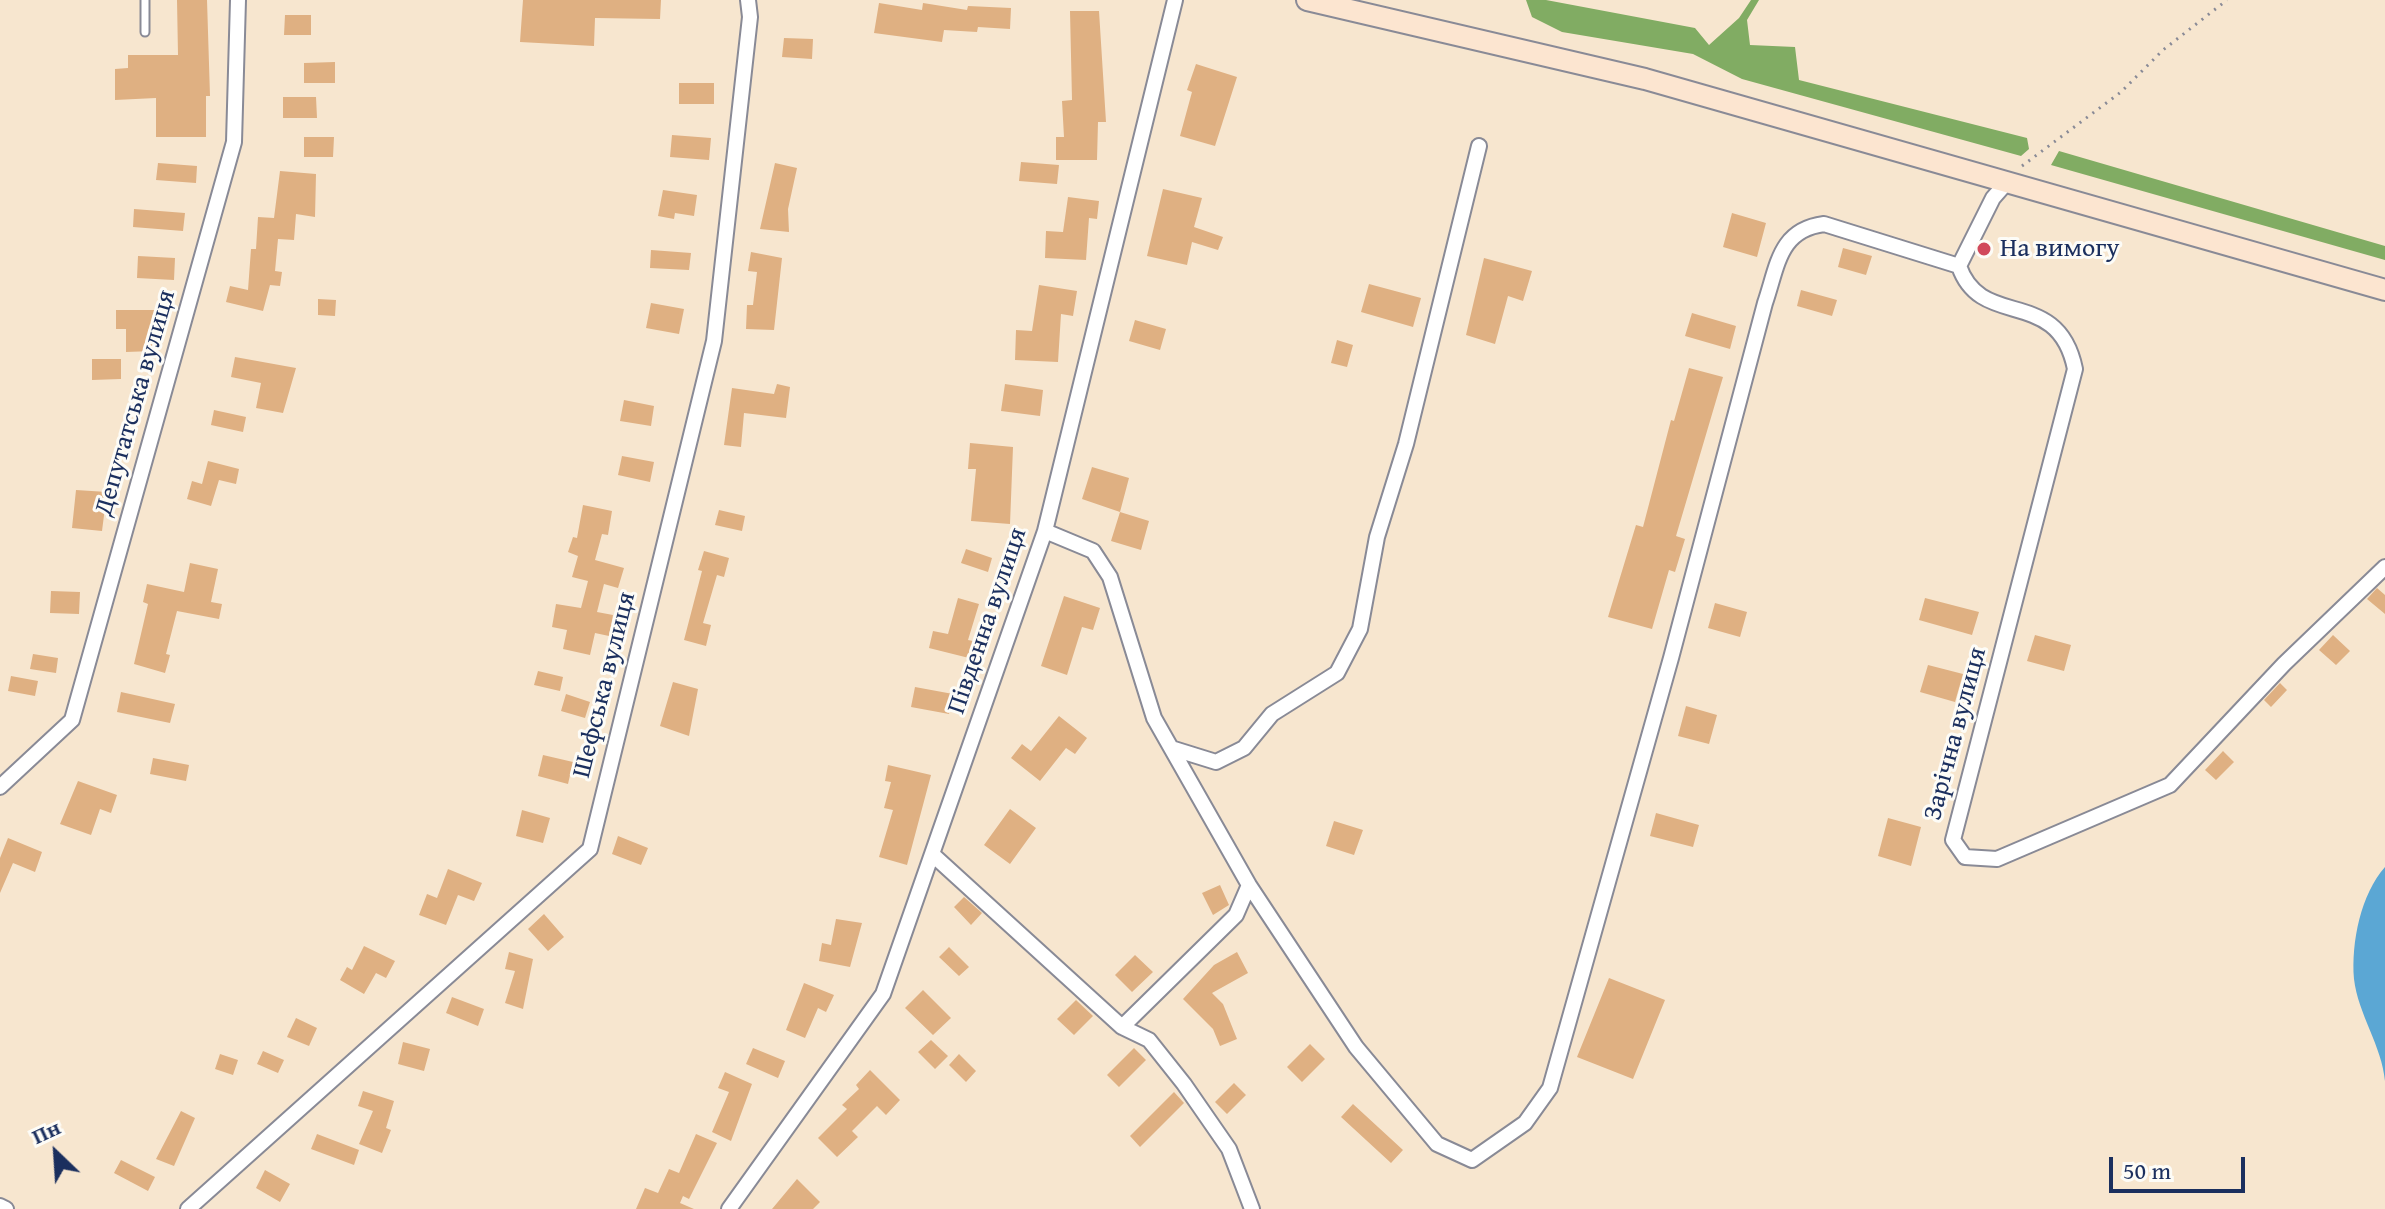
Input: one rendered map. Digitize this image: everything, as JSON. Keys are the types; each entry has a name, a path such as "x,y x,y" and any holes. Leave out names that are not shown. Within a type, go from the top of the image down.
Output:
{"street":[{"name":"Депутатська вулиця","path":"0,787 72,720 234,142 238,0"},
{"name":"Шефська вулиця","path":"188,1209 590,849 714,341 750,17 748,0"},
{"name":"Південна вулиця","path":"729,1209 883,994 1045,531 1175,0"},
{"path":"1307,0 1645,79 2385,290"},
{"path":"1171,748 1216,762 1244,748 1272,714 1337,673 1360,629 1377,537 1406,444 1479,146"},
{"path":"1045,531 1093,551 1110,577 1154,718 1249,885 1356,1047 1437,1144 1472,1160 1525,1123 1550,1088 1675,643 1765,303 1784,247 1803,227 1824,224 1959,266 1993,198 2008,181"},
{"name":"Зарічна вулиця","path":"1959,266 1965,284 1978,297 2046,321 2062,333 2071,349 2075,369 1953,840 1965,857 1997,859 2170,785 2284,664 2385,567"},
{"path":"932,854 1122,1027 1149,1040 1229,1149 1252,1209"},
{"path":"1122,1027 1236,915 1249,885"},
{"path":"0,1206 6,1209"}],"lane":[{"path":"145,0 145,32"}],"path":[{"path":"2008,181 2121,92 2163,50 2227,0"}],"green space":[{"path":"1526,0 1546,0 1695,28 1709,45 1739,18 1751,0 1759,0 1747,20 1750,45 1795,47 1799,80 2027,138 2029,149 2021,156 1742,79 1693,54 1562,32 1532,17"},
{"path":"2059,151 2385,246 2385,260 2051,165"}],"water":[{"path":"2385,867 2385,1081 2356,992 2353,965 2359,919 2370,891"}],"building":[{"path":"177,0 207,0 210,96 206,96 206,137 156,137 156,98 115,100 115,69 128,68 128,55 178,55"},
{"path":"523,0 661,0 660,19 595,18 594,46 520,42"},
{"path":"879,3 922,10 923,3 967,10 968,6 1011,8 1010,29 978,27 977,32 944,30 942,42 874,33"},
{"path":"1070,11 1099,11 1106,122 1098,122 1097,160 1056,160 1056,137 1064,137 1062,101 1072,100"},
{"path":"285,15 311,15 311,35 284,35"},
{"path":"784,38 813,39 812,59 782,57"},
{"path":"335,62 335,83 304,83 304,63"},
{"path":"1196,64 1237,77 1215,146 1180,136 1192,92 1187,90"},
{"path":"679,83 714,83 714,104 679,104"},
{"path":"283,97 316,97 317,118 283,118"},
{"path":"672,135 711,138 709,160 670,157"},
{"path":"304,137 334,137 333,157 304,157"},
{"path":"1021,162 1059,165 1057,184 1019,181"},
{"path":"158,163 197,166 196,183 156,180"},
{"path":"775,163 797,168 788,209 789,232 760,229"},
{"path":"280,171 316,174 315,217 296,214 294,240 278,239 275,271 282,272 280,286 270,285 263,311 226,302 230,286 248,290 251,249 256,249 258,217 274,218"},
{"path":"1163,189 1202,198 1194,227 1223,237 1218,250 1192,242 1187,265 1147,256"},
{"path":"663,190 697,195 694,216 675,213 674,219 658,216"},
{"path":"1068,197 1099,201 1097,219 1089,218 1086,260 1045,258 1046,231 1063,232"},
{"path":"134,209 185,213 183,231 133,227"},
{"path":"1732,213 1766,223 1757,257 1723,247"},
{"path":"1843,248 1872,256 1866,275 1838,267"},
{"path":"651,250 691,253 689,270 650,268"},
{"path":"751,252 782,258 774,330 746,329 747,305 753,305 757,272 748,271"},
{"path":"138,256 175,258 174,280 137,278"},
{"path":"1484,258 1532,271 1523,301 1508,296 1495,344 1466,335"},
{"path":"1369,284 1421,298 1413,327 1361,312"},
{"path":"1039,285 1077,291 1073,316 1061,314 1058,362 1015,360 1016,330 1032,331"},
{"path":"1801,290 1837,300 1832,316 1797,306"},
{"path":"318,299 336,300 335,316 318,315"},
{"path":"651,303 684,309 679,334 646,328"},
{"path":"116,310 163,310 163,329 152,329 153,351 126,352 126,329 116,329"},
{"path":"1692,313 1736,326 1730,349 1685,336"},
{"path":"1135,320 1166,329 1160,350 1129,341"},
{"path":"1337,340 1353,345 1347,367 1331,363"},
{"path":"235,357 296,368 283,413 256,408 261,383 231,377"},
{"path":"92,359 121,359 121,379 92,380"},
{"path":"1689,368 1723,377 1676,536 1685,539 1675,572 1669,570 1652,629 1608,617 1636,525 1643,527 1671,420 1674,421"},
{"path":"777,384 790,387 786,418 744,413 741,447 724,445 732,388 774,394"},
{"path":"1005,384 1043,390 1040,416 1001,411"},
{"path":"624,400 654,406 651,426 620,421"},
{"path":"214,410 246,417 243,432 211,425"},
{"path":"970,443 1013,447 1010,524 971,521 976,469 968,469"},
{"path":"622,456 654,462 650,482 618,475"},
{"path":"208,461 239,469 236,484 219,480 211,506 187,499 192,481 202,484"},
{"path":"1092,467 1129,478 1120,512 1082,499"},
{"path":"76,490 107,492 102,531 72,528"},
{"path":"583,505 612,511 608,535 602,534 595,560 624,568 618,588 604,584 597,612 613,615 609,636 595,633 590,655 563,649 567,630 552,627 556,604 581,608 588,581 572,577 578,556 568,552 573,537 577,538"},
{"path":"719,510 745,516 742,531 715,525"},
{"path":"1120,512 1149,521 1141,550 1111,541"},
{"path":"966,549 992,558 988,572 961,563"},
{"path":"704,551 729,558 724,577 717,575 703,623 711,625 706,646 684,640 702,571 698,570"},
{"path":"190,563 218,569 211,602 222,604 219,619 177,611 166,654 170,655 165,673 134,664 148,604 143,602 147,584 184,592"},
{"path":"2377,588 2385,595 2385,614 2367,599"},
{"path":"51,591 80,592 79,614 50,613"},
{"path":"1064,596 1100,608 1093,630 1082,627 1067,675 1041,666"},
{"path":"958,598 979,604 968,640 973,641 969,658 929,648 933,631 948,634"},
{"path":"1925,598 1979,612 1972,635 1919,620"},
{"path":"1715,603 1747,612 1740,637 1708,628"},
{"path":"2035,635 2071,645 2064,671 2027,661"},
{"path":"2333,635 2350,651 2336,665 2319,650"},
{"path":"33,654 58,658 56,673 30,669"},
{"path":"1928,665 1963,674 1955,702 1920,692"},
{"path":"538,671 563,677 560,691 534,685"},
{"path":"11,676 38,681 35,696 8,691"},
{"path":"673,682 698,689 689,736 660,726"},
{"path":"2280,683 2287,690 2271,707 2264,700"},
{"path":"915,687 953,694 949,714 911,707"},
{"path":"121,692 175,704 170,723 117,712"},
{"path":"566,694 590,702 585,718 561,711"},
{"path":"1686,706 1717,715 1709,744 1678,736"},
{"path":"1059,716 1087,738 1075,754 1066,748 1040,781 1011,758 1022,744 1031,751"},
{"path":"2223,751 2234,762 2216,780 2205,770"},
{"path":"543,755 573,762 568,784 538,776"},
{"path":"153,758 189,765 186,781 150,774"},
{"path":"888,765 931,775 907,865 879,857 893,810 884,808 891,782 885,781"},
{"path":"78,781 117,795 111,813 100,809 91,835 60,824"},
{"path":"1010,809 1036,828 1010,864 984,845"},
{"path":"522,810 550,818 543,843 516,836"},
{"path":"1656,813 1699,825 1693,847 1650,836"},
{"path":"1888,818 1921,827 1911,866 1878,856"},
{"path":"1334,821 1363,830 1354,855 1326,846"},
{"path":"618,836 648,848 641,865 612,854"},
{"path":"8,838 42,852 35,872 13,863 0,893 0,858"},
{"path":"448,869 482,883 474,901 458,895 446,925 419,915 427,894 437,898"},
{"path":"1220,885 1229,905 1213,915 1202,893"},
{"path":"964,897 982,913 971,925 954,907"},
{"path":"544,914 564,937 548,951 528,929"},
{"path":"836,919 862,923 850,967 819,961 822,943 831,945"},
{"path":"364,946 395,961 386,978 376,973 364,994 340,980 347,967 352,970"},
{"path":"949,947 969,967 959,976 939,957"},
{"path":"509,952 533,959 523,1009 505,1003 515,971 505,969"},
{"path":"1237,952 1248,973 1212,993 1223,1004 1237,1039 1220,1046 1213,1029 1183,999 1214,965"},
{"path":"1135,955 1153,972 1132,992 1115,975"},
{"path":"1609,978 1665,1000 1633,1079 1577,1057"},
{"path":"804,983 834,995 826,1012 818,1008 805,1038 786,1030"},
{"path":"923,990 951,1018 933,1035 905,1008"},
{"path":"452,997 484,1009 478,1026 446,1013"},
{"path":"1076,1000 1093,1016 1074,1035 1057,1019"},
{"path":"296,1018 317,1028 309,1046 287,1037"},
{"path":"931,1040 948,1056 935,1069 918,1052"},
{"path":"403,1042 430,1049 424,1071 398,1064"},
{"path":"1310,1044 1325,1059 1302,1082 1287,1067"},
{"path":"753,1048 785,1061 778,1078 746,1064"},
{"path":"1134,1048 1146,1060 1119,1087 1107,1075"},
{"path":"263,1051 284,1060 278,1073 257,1064"},
{"path":"220,1054 238,1060 233,1075 215,1069"},
{"path":"959,1054 976,1071 966,1082 949,1065"},
{"path":"870,1070 900,1100 886,1115 877,1106 852,1131 858,1137 837,1157 818,1138 847,1109 842,1105 859,1089 856,1085"},
{"path":"725,1072 752,1084 731,1141 712,1132 729,1092 718,1088"},
{"path":"1234,1083 1246,1095 1227,1114 1215,1102"},
{"path":"363,1091 394,1101 386,1128 391,1130 382,1153 359,1144 373,1111 358,1106"},
{"path":"1174,1092 1184,1103 1140,1147 1130,1136"},
{"path":"1353,1104 1403,1150 1391,1163 1341,1117"},
{"path":"181,1111 195,1118 174,1166 156,1159"},
{"path":"317,1134 359,1150 354,1165 311,1149"},
{"path":"696,1134 717,1143 689,1199 683,1196 680,1203 694,1209 636,1209 645,1188 658,1193 669,1169 679,1173"},
{"path":"121,1160 155,1177 148,1191 114,1173"},
{"path":"265,1170 290,1184 280,1202 256,1188"},
{"path":"797,1179 820,1202 813,1209 772,1209"}],"place":[{"name":"На вимогу","path":"1984,249"}]}
